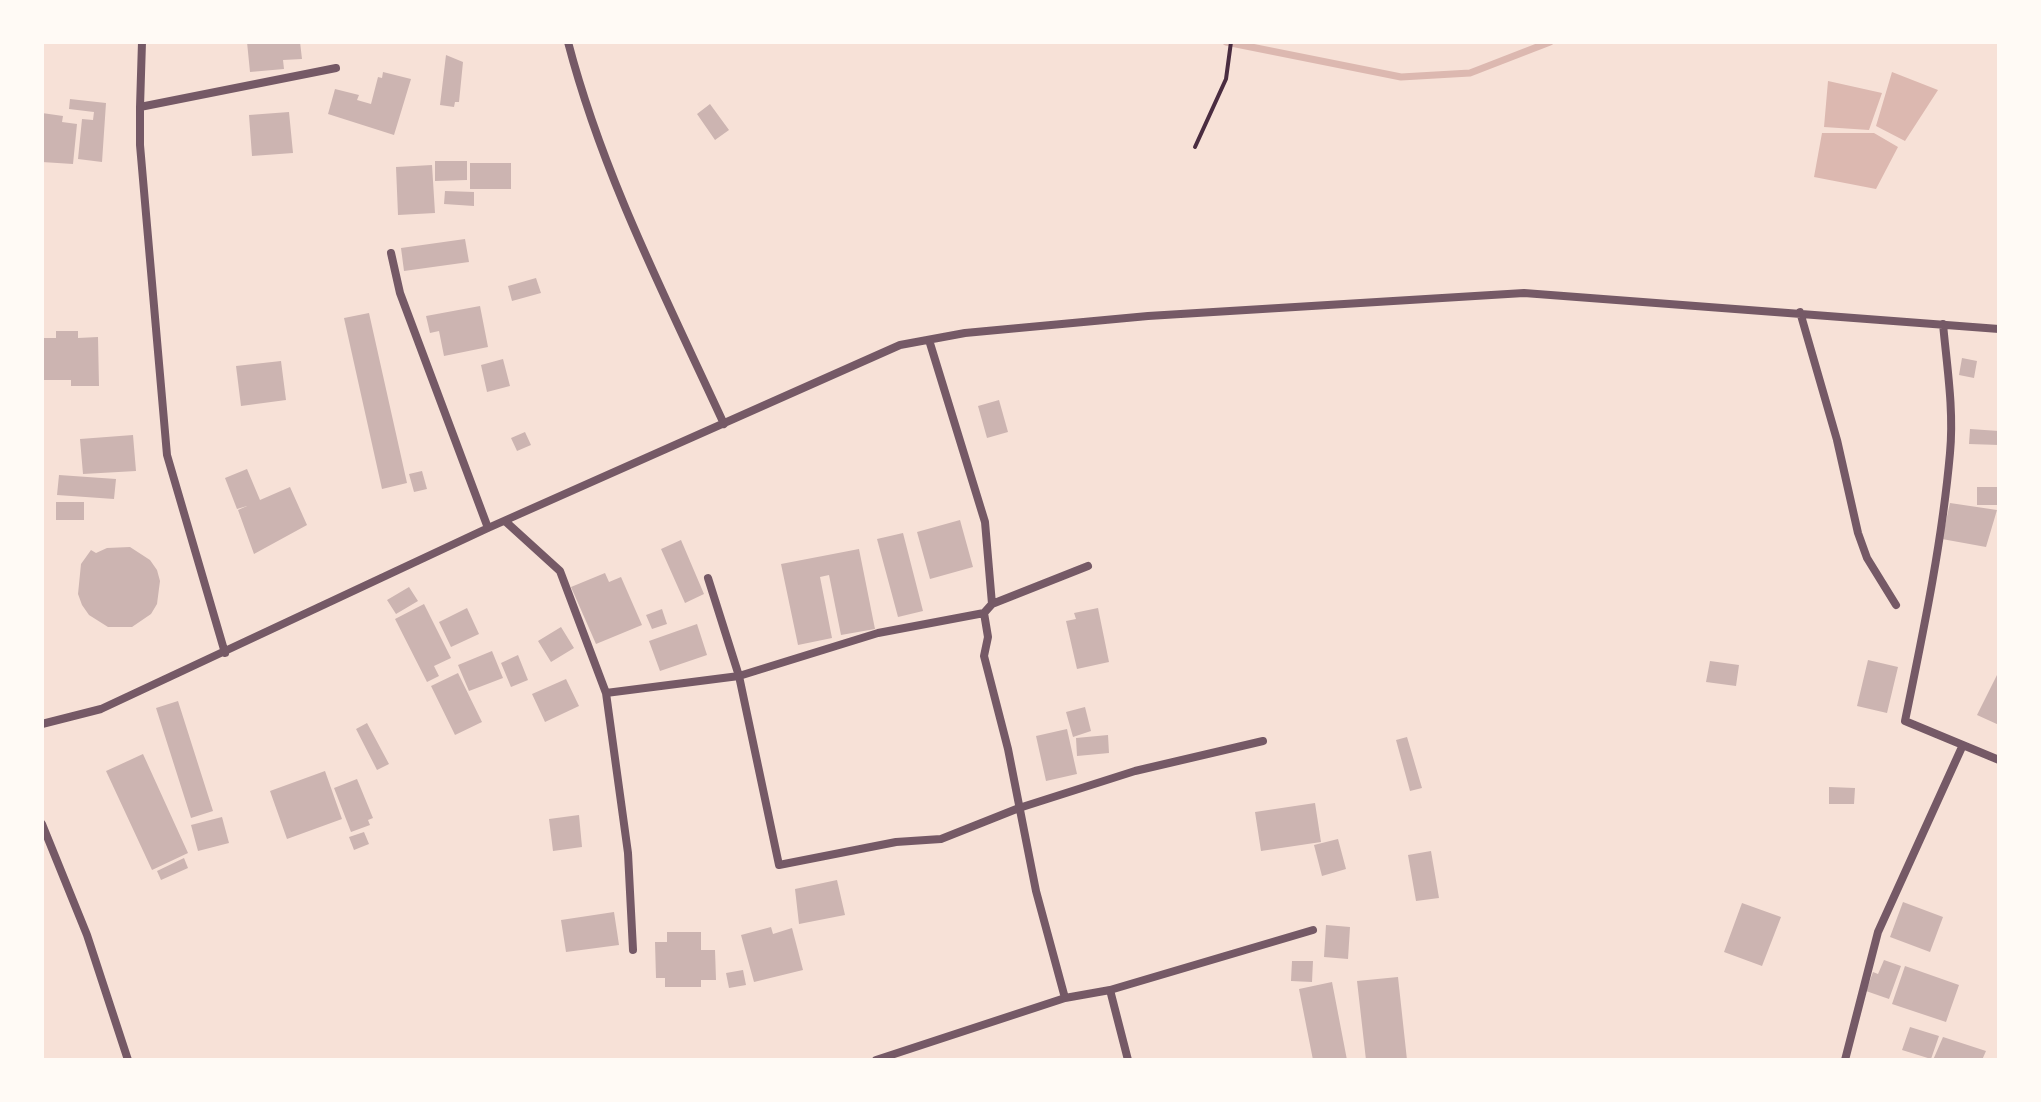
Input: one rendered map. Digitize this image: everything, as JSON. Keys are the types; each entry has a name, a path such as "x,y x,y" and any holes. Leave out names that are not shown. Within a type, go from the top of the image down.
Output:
{"street":[{"path":"142,42 140,145 167,455 225,653"},
{"path":"568,42 587,113 626,213 724,424"},
{"path":"140,107 336,68"},
{"path":"391,253 400,293 488,528"},
{"path":"42,724 101,709 488,528 900,345 965,333 1148,316 1467,294 1524,293 1999,329"},
{"path":"1800,312 1837,440 1858,533 1867,558 1896,605"},
{"path":"1943,324 1951,412 1950,453 1928,606 1905,721 1999,760"},
{"path":"929,340 985,522 992,604"},
{"path":"505,521 560,571 606,693 628,853 633,950"},
{"path":"606,693 739,676 878,633 984,613 992,604 1088,566"},
{"path":"708,578 739,676 779,865 896,842 941,839 1019,808 1135,771 1263,741"},
{"path":"984,613 988,637 984,656 1008,749 1036,891 1065,998"},
{"path":"1845,1060 1878,932 1962,747"},
{"path":"42,824 87,935 128,1060"},
{"path":"876,1060 1065,998 1110,990 1313,930"},
{"path":"1110,990 1128,1060"}],"path":[{"path":"1195,147 1226,79 1231,42"}],"shaded area":[{"path":"1892,72 1938,90 1905,141 1876,126"},
{"path":"1828,81 1882,93 1869,130 1824,127"},
{"path":"1822,133 1874,133 1898,147 1876,189 1814,177"}],"building":[{"path":"247,42 300,42 302,59 283,60 284,69 250,72"},
{"path":"446,55 463,62 459,102 455,102 454,107 440,105"},
{"path":"383,72 411,79 394,135 328,114 335,89 359,95 357,100 371,104 378,77 382,78"},
{"path":"70,99 106,103 102,162 78,159 82,119 93,120 94,112 69,109"},
{"path":"710,104 729,130 715,140 697,114"},
{"path":"289,112 293,153 252,156 249,115"},
{"path":"42,113 63,116 62,122 77,124 73,164 42,162"},
{"path":"435,161 467,161 467,180 435,181"},
{"path":"470,163 511,163 511,189 470,189"},
{"path":"432,165 435,213 398,215 396,167"},
{"path":"445,191 474,192 474,206 444,204"},
{"path":"465,239 469,262 404,271 401,248"},
{"path":"536,278 541,293 512,301 508,286"},
{"path":"480,306 488,347 444,356 439,331 430,333 426,316"},
{"path":"369,313 407,483 382,489 344,318"},
{"path":"56,331 78,331 78,338 98,337 99,386 71,386 71,380 42,380 42,338 56,338"},
{"path":"1962,358 1977,361 1974,378 1959,375"},
{"path":"503,359 510,386 487,392 481,365"},
{"path":"281,361 286,400 241,406 236,366"},
{"path":"999,400 1008,432 987,438 978,406"},
{"path":"1970,429 1999,431 1999,445 1969,444"},
{"path":"525,432 531,445 517,451 511,438"},
{"path":"133,435 136,471 83,474 80,439"},
{"path":"247,469 260,500 290,487 307,525 254,554 238,510 247,506 237,509 225,478"},
{"path":"422,471 427,489 414,492 409,474"},
{"path":"59,475 116,479 114,499 57,495"},
{"path":"1977,487 1999,487 1999,505 1977,505"},
{"path":"56,502 84,502 84,520 56,520"},
{"path":"1950,503 1997,510 1986,547 1942,539"},
{"path":"960,520 973,567 930,579 917,532"},
{"path":"903,533 923,611 898,617 877,539"},
{"path":"681,540 704,594 685,603 661,549"},
{"path":"130,547 150,560 157,570 160,581 157,604 151,614 132,627 108,627 89,615 82,605 78,594 81,564 91,550 96,553 107,548"},
{"path":"859,549 875,629 841,635 829,575 820,577 832,638 798,645 781,564"},
{"path":"605,573 609,582 621,577 642,625 596,644 571,587"},
{"path":"409,587 418,601 396,614 387,600"},
{"path":"424,604 451,658 434,666 439,676 427,682 395,619"},
{"path":"467,608 479,634 451,647 439,622"},
{"path":"1098,608 1109,662 1077,669 1066,621 1076,619 1074,613"},
{"path":"662,609 667,624 652,629 646,615"},
{"path":"697,624 707,655 660,671 649,641"},
{"path":"561,627 574,648 551,662 538,641"},
{"path":"492,651 503,678 469,691 458,665"},
{"path":"518,655 528,680 511,687 501,663"},
{"path":"1868,660 1898,667 1887,713 1857,706"},
{"path":"1710,661 1739,665 1736,686 1706,682"},
{"path":"1999,671 1999,725 1977,715"},
{"path":"458,673 482,722 455,735 431,686"},
{"path":"566,679 579,706 545,722 532,694"},
{"path":"178,701 213,811 191,818 156,708"},
{"path":"1085,707 1091,731 1073,737 1066,712"},
{"path":"367,723 389,764 377,770 356,729"},
{"path":"1067,729 1077,774 1046,781 1036,736"},
{"path":"1108,735 1109,753 1077,756 1076,738"},
{"path":"1407,737 1422,788 1410,791 1396,740"},
{"path":"143,754 188,853 152,870 106,771"},
{"path":"325,771 342,819 287,839 270,791"},
{"path":"357,779 373,818 368,820 370,825 351,832 334,788"},
{"path":"1829,787 1855,788 1854,804 1829,804"},
{"path":"1315,803 1321,842 1261,851 1255,812"},
{"path":"579,815 582,847 553,851 549,819"},
{"path":"222,817 229,843 198,851 191,825"},
{"path":"364,832 369,844 354,850 349,837"},
{"path":"1338,839 1346,869 1322,876 1314,845"},
{"path":"1431,851 1439,898 1416,901 1408,855"},
{"path":"184,858 188,868 161,880 157,871"},
{"path":"837,880 845,915 799,924 795,889"},
{"path":"1903,902 1943,917 1930,952 1890,937"},
{"path":"1742,903 1781,917 1762,966 1724,952"},
{"path":"614,912 619,945 566,952 561,920"},
{"path":"1326,925 1350,927 1348,959 1324,957"},
{"path":"771,927 773,934 792,928 803,970 754,982 741,935"},
{"path":"667,932 701,932 701,950 715,950 716,980 701,980 701,987 665,987 665,978 656,978 655,942 667,942"},
{"path":"1884,960 1901,966 1889,999 1866,991 1873,972 1878,974"},
{"path":"1292,961 1313,961 1312,982 1291,981"},
{"path":"1905,966 1959,985 1946,1022 1892,1004"},
{"path":"743,970 746,985 729,988 726,973"},
{"path":"1398,977 1407,1060 1366,1060 1357,981"},
{"path":"1332,982 1347,1060 1313,1060 1299,989"},
{"path":"1910,1027 1939,1036 1931,1059 1902,1050"},
{"path":"1943,1037 1986,1051 1982,1060 1933,1060"}],"waterway":[{"path":"1226,42 1401,77 1470,73 1550,42"}]}
